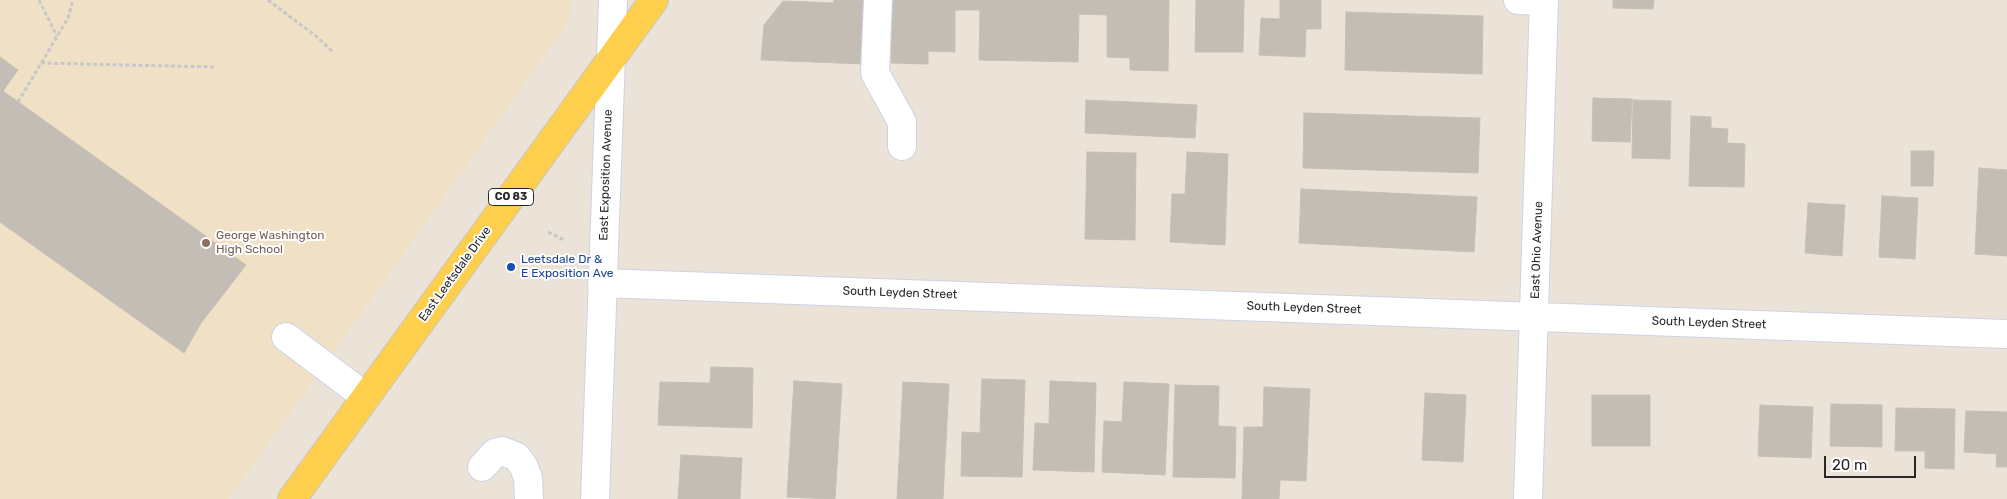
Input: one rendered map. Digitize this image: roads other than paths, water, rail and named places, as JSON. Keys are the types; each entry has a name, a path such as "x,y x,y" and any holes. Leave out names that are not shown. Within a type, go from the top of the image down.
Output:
{"main road":[{"name":"East Leetsdale Drive","path":"292,499 654,0"}],"street":[{"name":"East Exposition Avenue","path":"595,499 613,0"},
{"path":"878,0 875,73 902,122 902,146"},
{"name":"East Ohio Avenue","path":"1528,499 1534,316 1535,0"},
{"name":"South Leyden Street","path":"602,283 2007,334"},
{"path":"286,337 366,397"},
{"path":"482,467 495,453 502,451 517,456 528,478 529,499"}],"place":[{"name":"George Washington High School","path":"206,243"},
{"name":"Leetsdale Dr & E Exposition Ave","path":"511,267"}]}
